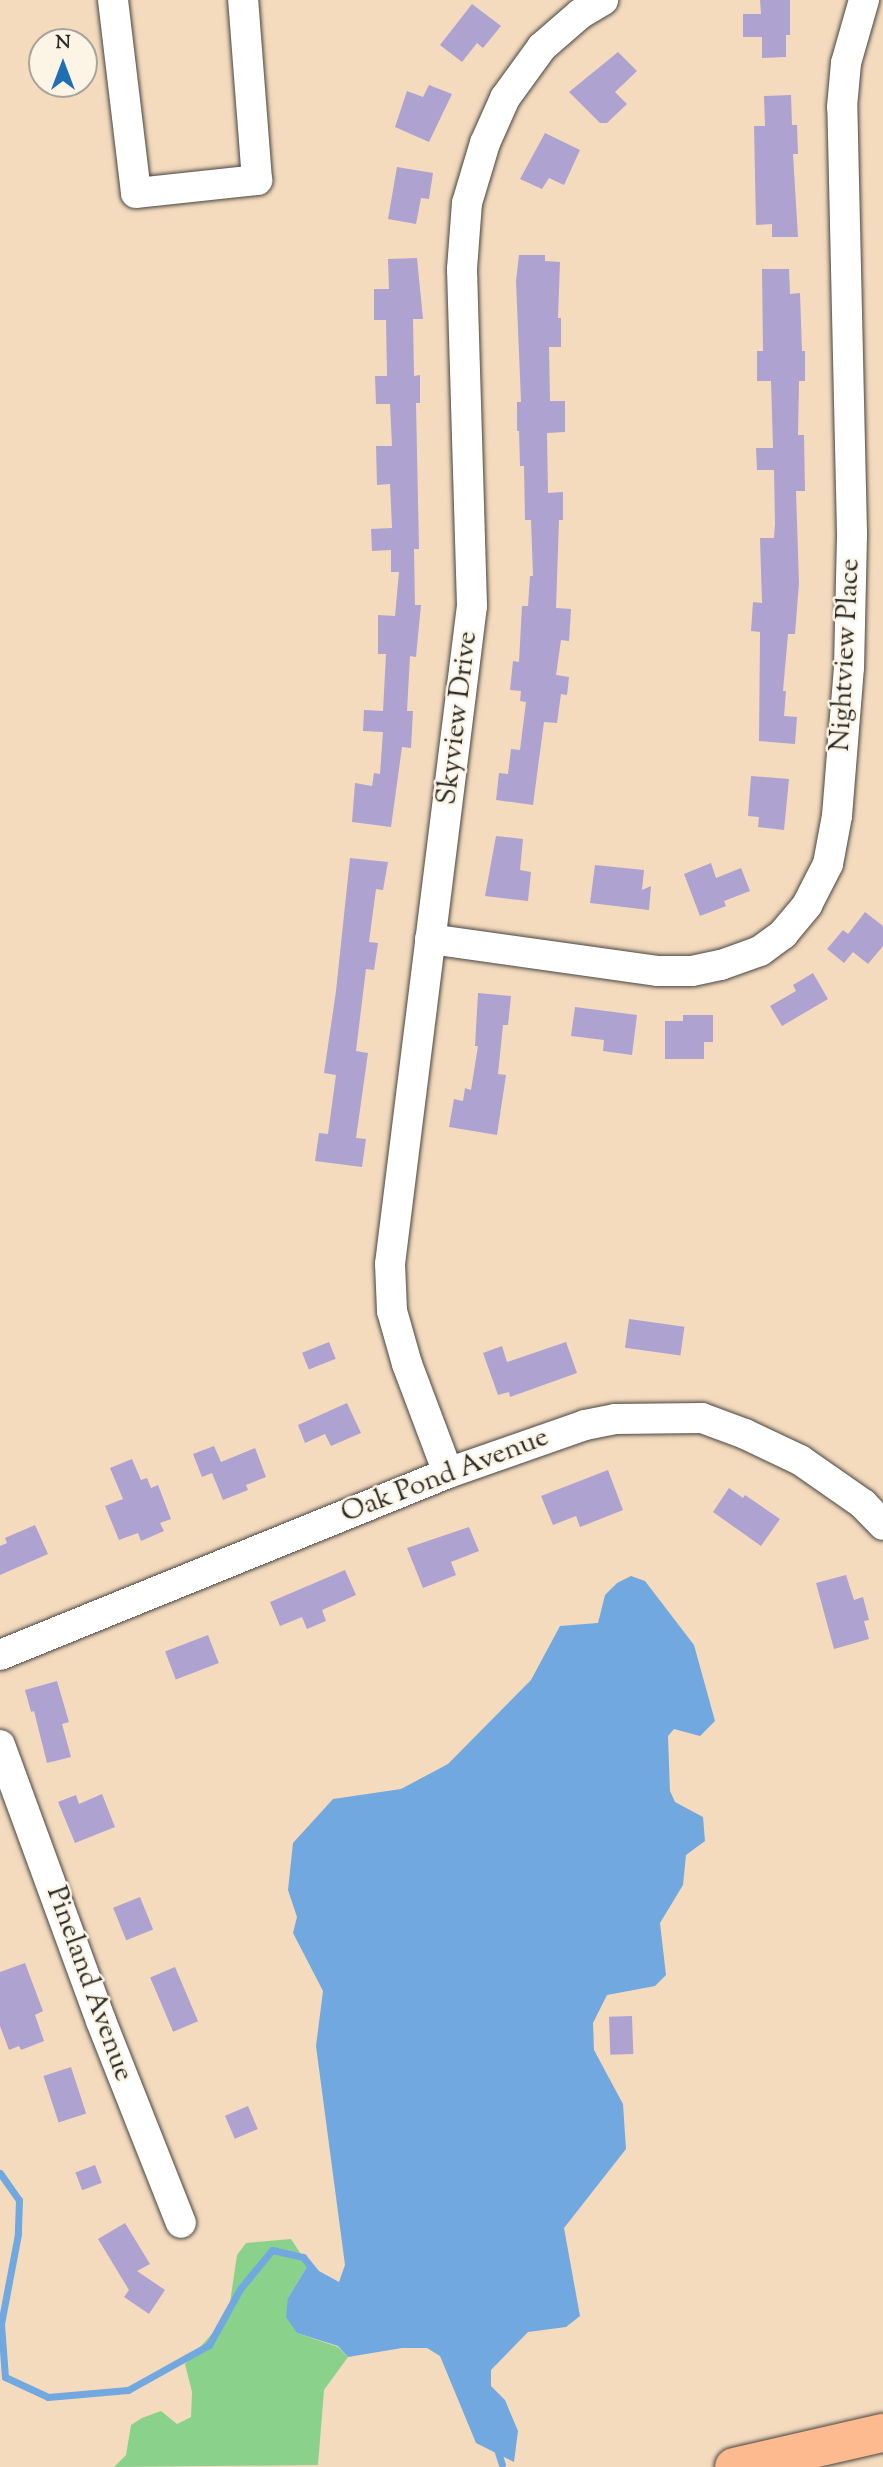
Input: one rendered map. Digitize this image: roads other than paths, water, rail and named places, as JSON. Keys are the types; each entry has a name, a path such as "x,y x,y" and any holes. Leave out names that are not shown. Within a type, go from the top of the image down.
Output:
{"highway":[{"path":"734,2467 883,2433"}],"street":[{"path":"113,0 135,193 257,180 243,0"},
{"name":"Skyview Drive","path":"448,1473 407,1364 392,1311 390,1264 472,606 462,269 467,203 485,143 505,98 542,47 580,15 603,0"},
{"name":"Nightview Place","path":"430,939 657,971 692,971 760,951 783,934 807,905 828,864 837,816 849,668 852,533 842,107 846,64 864,0"},
{"name":"Oak Pond Avenue","path":"0,1655 448,1473 562,1432 615,1419 702,1418 746,1434 800,1460 863,1504 883,1525"},
{"name":"Pineland Avenue","path":"0,1745 101,2021 181,2223"}],"water":[{"path":"631,1576 645,1581 694,1645 715,1721 700,1736 674,1729 668,1736 670,1791 675,1802 703,1817 705,1841 686,1855 683,1885 660,1923 666,1975 655,1986 607,1995 593,2023 594,2050 623,2104 626,2149 564,2228 580,2316 566,2327 528,2332 491,2370 491,2386 505,2400 518,2431 514,2462 476,2443 440,2356 427,2348 402,2348 348,2357 338,2346 297,2333 286,2317 288,2298 308,2265 339,2282 345,2265 316,2046 323,1991 293,1933 297,1917 288,1890 293,1843 333,1799 401,1789 448,1764 531,1680 560,1626 598,1623 605,1595 617,1583"}],"waterway":[{"path":"0,2173 19,2200 18,2234 1,2324 5,2377 48,2397 128,2390 209,2345 240,2289 272,2250 303,2257 315,2272"},
{"path":"496,2446 502,2464"}]}
